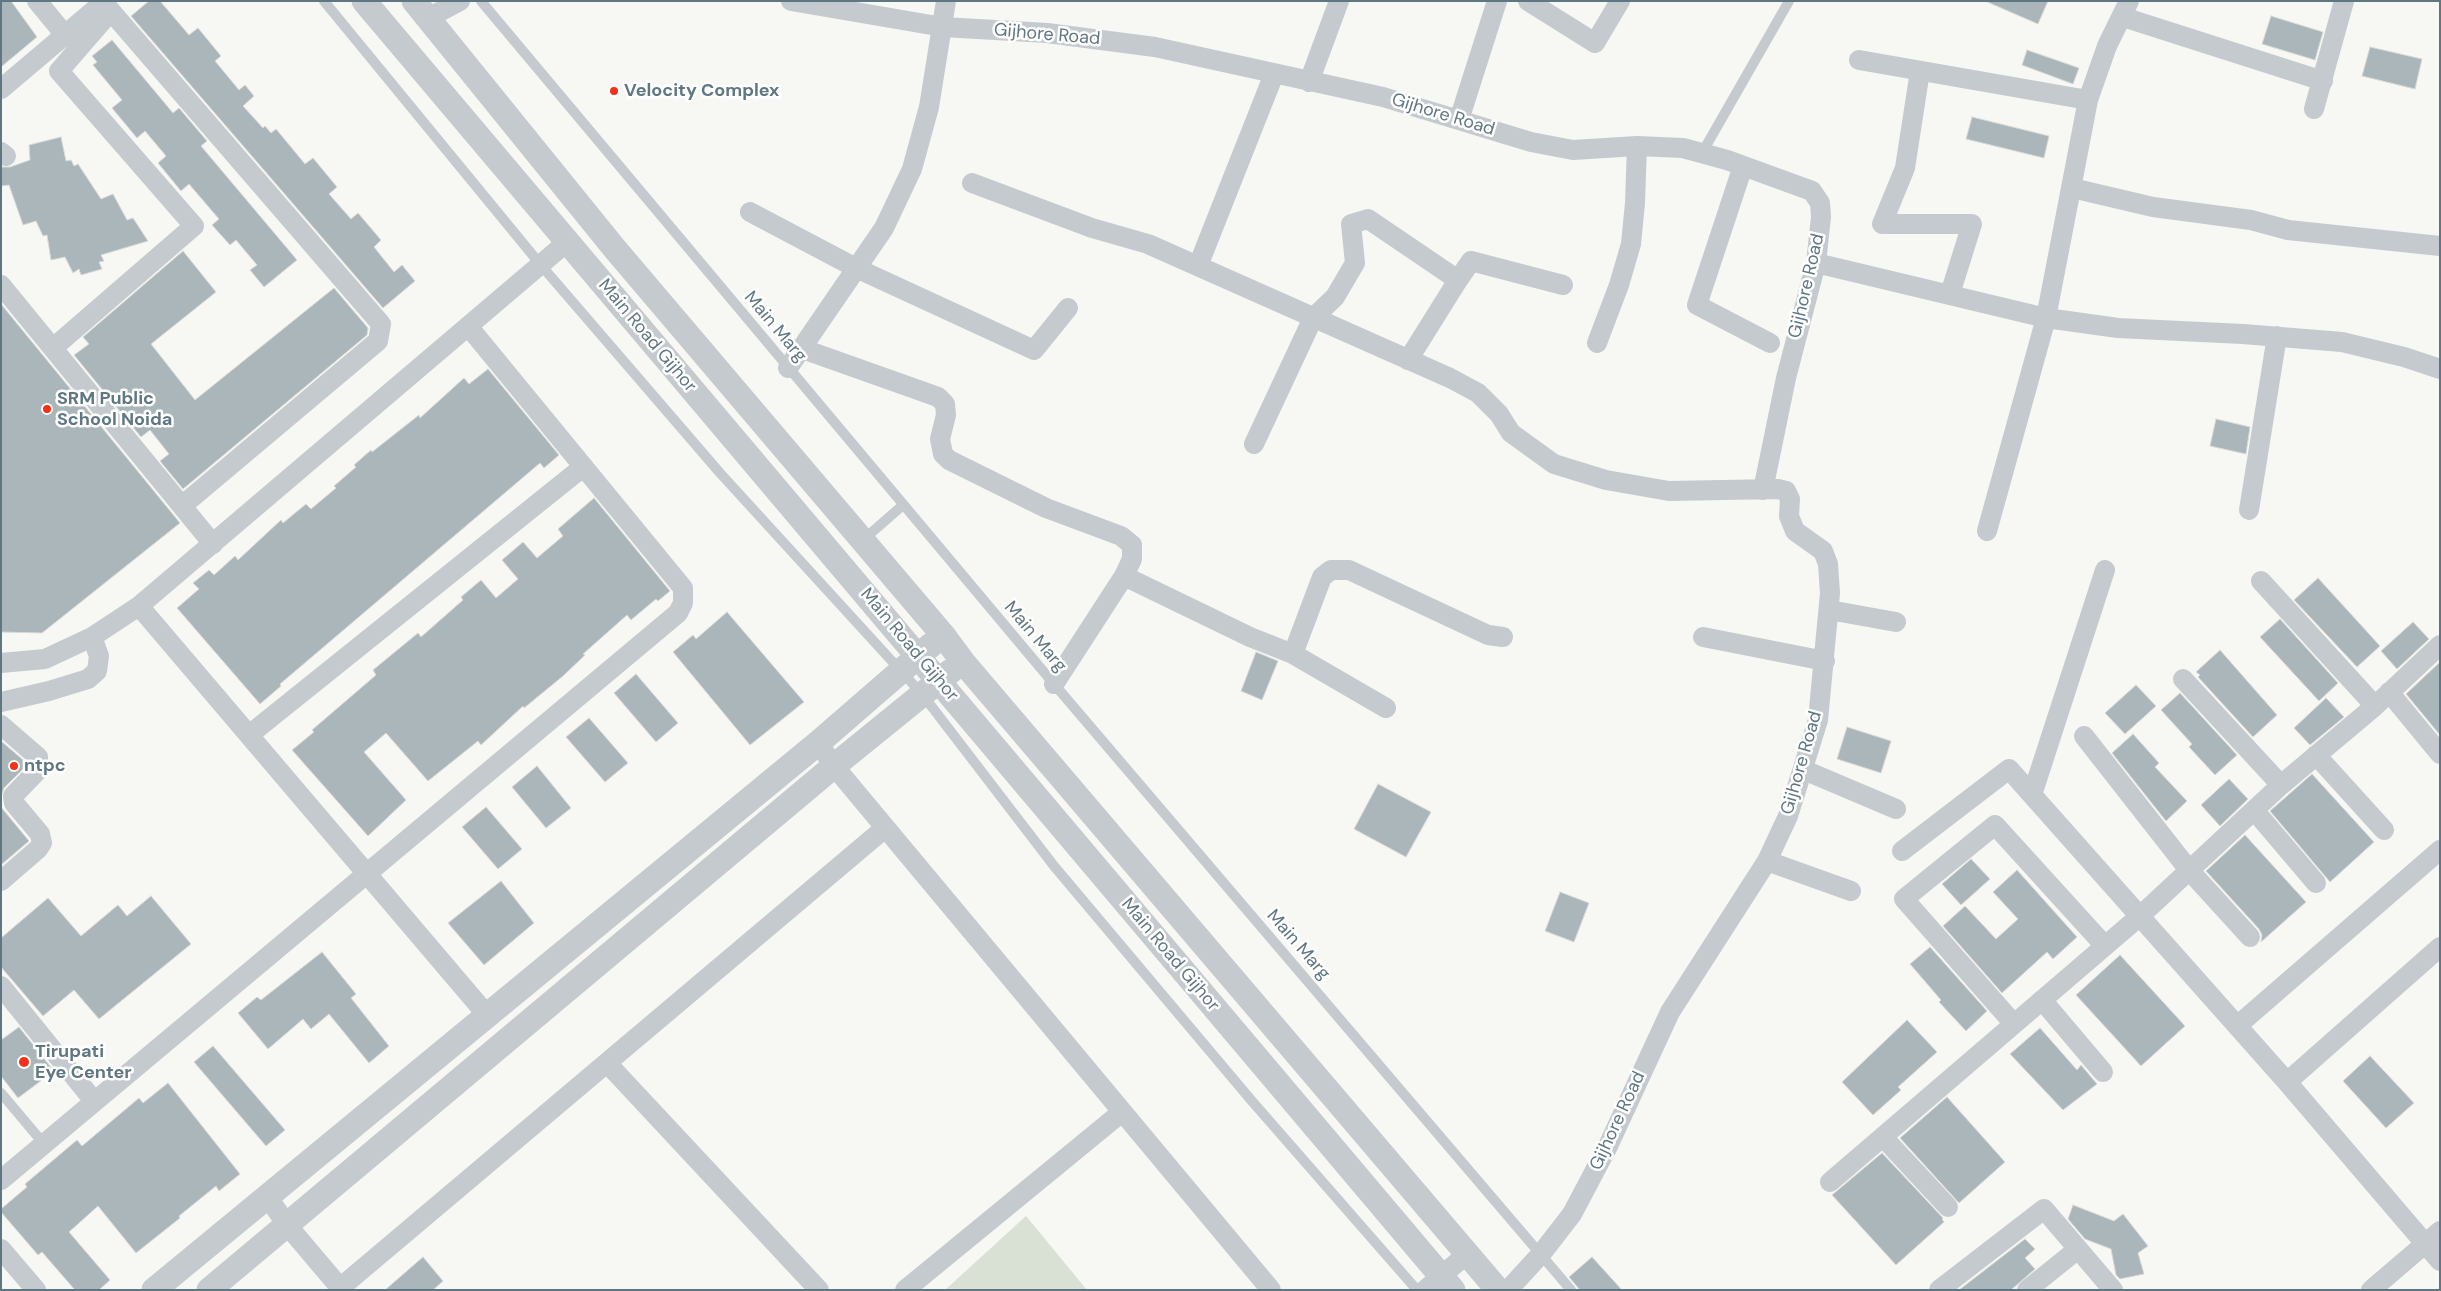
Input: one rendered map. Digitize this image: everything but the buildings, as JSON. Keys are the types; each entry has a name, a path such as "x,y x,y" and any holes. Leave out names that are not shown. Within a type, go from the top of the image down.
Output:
{"street":[{"path":"38,1 65,35"},
{"name":"Main Road Gijhor","path":"364,1 567,242 930,688 1440,1285"},
{"path":"421,10 460,1"},
{"name":"Gijhore Road","path":"790,1 943,27 1047,33 1155,47 1383,97 1531,142 1573,150 1637,146 1682,148 1743,166 1812,191 1820,203 1821,217 1816,263 1786,378 1763,490 1786,491 1790,499 1789,516 1794,531 1823,551 1828,564 1829,610 1825,661 1818,720 1804,770 1788,816 1767,861 1670,1012 1608,1146 1572,1214 1541,1254 1508,1290"},
{"path":"788,368 884,228 912,169 929,107 946,1"},
{"path":"1309,82 1339,1"},
{"path":"1459,120 1497,1"},
{"path":"1528,1 1595,43 1620,1"},
{"path":"2314,109 2344,1"},
{"path":"1,89 65,35 107,5"},
{"path":"53,348 194,226 59,71 107,5"},
{"path":"107,5 381,324 378,341 183,505"},
{"path":"1987,531 2046,318 2088,100 2106,46 2126,9 2322,81"},
{"name":"Main Road Gijhor","path":"421,10 615,249 943,635 963,662 1498,1290"},
{"path":"1859,60 2088,100"},
{"path":"1920,71 1905,168 1882,224 1972,224 1950,294"},
{"path":"1198,266 1274,74"},
{"path":"1597,343 1619,285 1630,244 1635,203 1637,146"},
{"path":"1743,166 1698,305 1770,343"},
{"path":"972,183 1092,228 1148,244 1478,393 1499,414 1511,433 1554,464 1606,480 1669,491 1763,490"},
{"path":"2072,188 2153,207 2251,220 2288,230 2440,246"},
{"path":"750,212 856,268 1034,350 1068,308"},
{"path":"1254,444 1313,318 1335,297 1355,263 1351,224 1368,219 1458,280"},
{"path":"1,663 45,659 92,637 139,606 567,242"},
{"path":"1408,360 1472,261 1563,285"},
{"path":"1816,263 2046,318 2118,328 2278,336 2342,342 2404,356 2440,368"},
{"path":"1,285 213,544"},
{"path":"1,1180 678,614 684,603 683,588 468,326"},
{"path":"2249,510 2278,336"},
{"path":"800,348 938,397 945,404 946,410 940,439 943,454 949,460 1046,508 1121,536 1132,546 1132,559 1124,576 1054,684"},
{"path":"249,735 583,467"},
{"path":"1293,654 1322,577 1331,570 1349,570 1488,635 1503,637"},
{"path":"2032,795 2105,570"},
{"path":"1124,576 1250,637 1293,654 1386,708"},
{"path":"2261,580 2440,754"},
{"path":"139,606 487,1015"},
{"path":"1829,610 1896,622"},
{"path":"154,1290 818,743 943,635"},
{"path":"1,702 49,692 88,679 97,671 99,656 92,637"},
{"path":"1703,637 1825,661"},
{"path":"1830,1182 2140,916 2280,786 2382,699 2440,645"},
{"path":"209,1290 834,766 963,662"},
{"path":"2183,679 2280,786"},
{"path":"1,726 38,757 39,769 13,796 14,803 40,834 42,843 38,849 1,881"},
{"path":"2084,736 2189,870 2250,936"},
{"path":"818,743 834,766 885,828 1271,1290"},
{"path":"2316,755 2384,830"},
{"path":"1902,851 2009,769 2287,1082 2432,1237 2440,1261"},
{"path":"1804,770 1896,809"},
{"path":"2254,810 2316,883"},
{"path":"2014,1024 1904,899 1994,825 2105,946"},
{"path":"267,1196 287,1226 341,1289 885,828"},
{"path":"2237,1026 2440,850"},
{"path":"1767,861 1851,891"},
{"path":"2287,1082 2440,947"},
{"path":"1,986 94,1101"},
{"path":"2042,1000 2103,1072"},
{"path":"607,1062 819,1290"},
{"path":"904,1290 1122,1112"},
{"path":"1883,1137 1948,1207"},
{"path":"1939,1290 2044,1209 2113,1290"},
{"path":"2371,1290 2432,1237"},
{"path":"1,1249 36,1290"},
{"path":"2027,1290 2078,1249"},
{"path":"1440,1285 1468,1253"}],"lane":[{"path":"324,1 540,264 720,473 910,663"},
{"name":"Main Marg","path":"481,1 1054,684 1570,1290"},
{"path":"1702,154 1789,1"},
{"path":"863,541 903,505"},
{"path":"930,688 1054,866 1251,1100 1417,1290"},
{"path":"1,1093 44,1144"}],"shaded area":[{"path":"1026,1216 1087,1290 945,1290"}],"place":[{"name":"Velocity Complex","path":"614,91"},
{"name":"SRM Public School Noida","path":"47,409"},
{"name":"ntpc","path":"14,766"},
{"name":"Tirupati Eye Center","path":"24,1062"}]}
